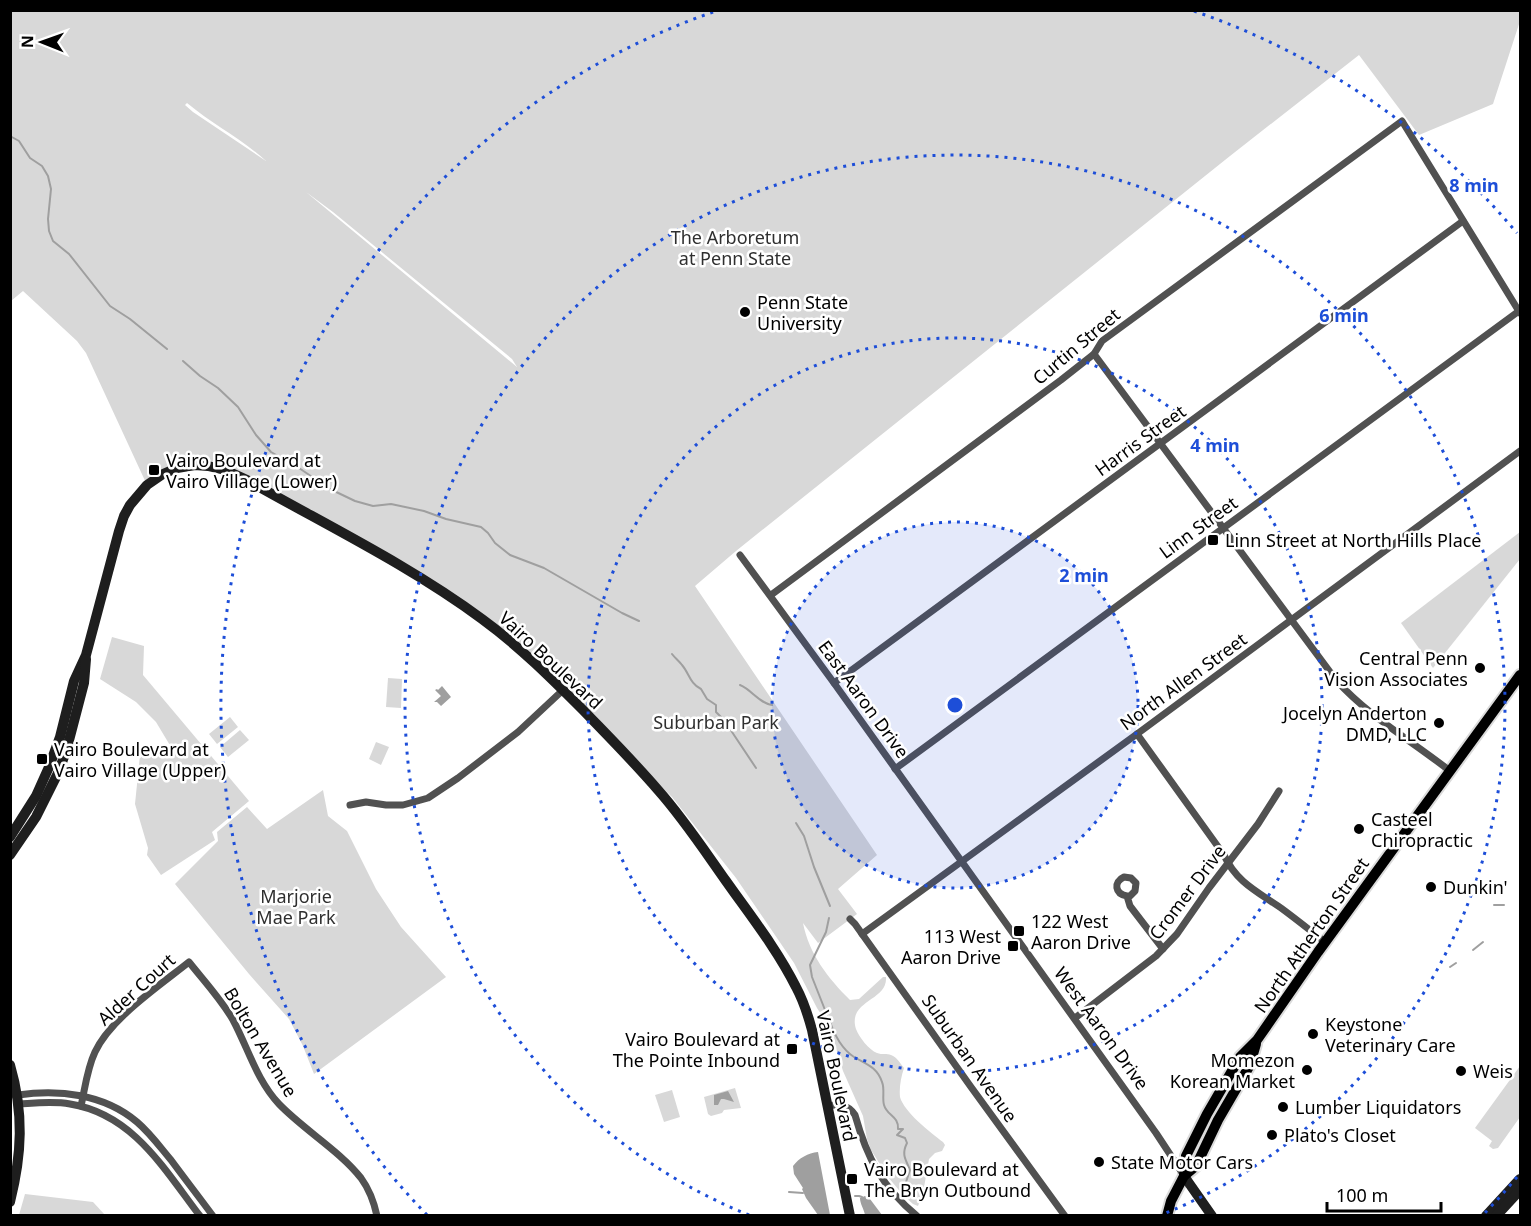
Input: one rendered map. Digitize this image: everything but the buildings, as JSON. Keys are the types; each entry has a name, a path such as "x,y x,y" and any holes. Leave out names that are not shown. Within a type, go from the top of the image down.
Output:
{"main road":[{"name":"North Atherton Street","path":"1167,1215 1184,1176 1186,1156 1207,1114 1240,1058 1257,1040 1325,942 1521,675"}],"street":[{"name":"Curtin Street","path":"771,595 1061,380 1094,354 1102,341 1402,121 1463,221"},
{"path":"1463,221 1520,312"},
{"name":"Harris Street","path":"834,683 1463,221"},
{"name":"Linn Street","path":"895,769 1520,312"},
{"path":"1094,354 1347,693 1450,771"},
{"name":"North Allen Street","path":"862,934 1521,451"},
{"name":"Vairo Boulevard","path":"10,837 36,796 60,737 74,681 86,655 119,531 130,505 143,488 163,474 177,468 195,465 208,466 225,470 248,480 445,593 501,633 563,690 640,770 675,811 797,987 812,1029 850,1215"},
{"name":"East Aaron Drive","path":"741,555 962,862"},
{"name":"Vairo Boulevard","path":"10,855 36,817 59,771 84,682 86,655"},
{"path":"350,805 366,802 403,805 428,798 518,732 563,690"},
{"path":"1137,734 1238,877 1325,942"},
{"name":"Cromer Drive","path":"1075,1018 1147,963 1177,934 1258,824 1279,791"},
{"name":"West Aaron Drive","path":"962,862 1156,1132 1212,1215"},
{"path":"1127,896 1130,906 1163,949"},
{"name":"Suburban Avenue","path":"850,919 1065,1215"},
{"name":"Alder Court","path":"81,1106 92,1059 100,1042 128,1012 189,962"},
{"name":"Bolton Avenue","path":"189,962 219,998 233,1020 262,1080 273,1097 305,1129 355,1171 370,1193 377,1215"},
{"path":"10,1065 19,1100 19,1158 10,1202"},
{"path":"19,1100 40,1092 51,1092 83,1096 106,1103 124,1112 151,1135 213,1215"},
{"path":"19,1100 81,1106 123,1125 140,1140 200,1215"},
{"path":"827,1106 844,1105 853,1111 873,1164 890,1190 917,1215"},
{"path":"1486,1215 1521,1179"},
{"path":"1496,1215 1521,1190"}],"green space":[{"name":"The Arboretum at Penn State","path":"11,11 1520,11 1520,21 1493,104 1419,135 1359,55 695,586 877,855 838,889 857,914 818,943 803,923 820,965 850,1000 859,999 883,977 886,977 881,991 857,1012 856,1029 871,1049 879,1054 893,1056 900,1062 904,1068 900,1090 903,1103 918,1122 945,1145 942,1151 935,1153 929,1159 923,1193 918,1206 903,1195 871,1150 863,1116 843,1071 830,1028 794,963 736,878 672,797 566,695 480,618 376,553 221,468 196,465 147,485 86,353 77,341 23,291 11,301","holes":["187,103 247,146 266,161 193,112 185,105","306,192 512,359 517,367"]},
{"path":"1520,532 1520,559 1433,668 1401,623"},
{"path":"112,637 144,646 143,675 249,801 212,832 215,840 161,875 147,855 148,848 135,804 140,755 146,748 166,757 174,752 156,722 136,702 100,679"},
{"path":"388,678 402,679 401,708 386,707"},
{"path":"230,717 238,727 217,744 209,734"},
{"path":"240,730 249,740 228,757 220,747"},
{"path":"376,742 389,747 381,765 369,759"},
{"name":"Marjorie Mae Park","path":"323,790 328,816 347,831 376,889 401,927 446,977 314,1074 289,1019 175,884 218,841 217,832 247,807 267,829"},
{"path":"1520,1066 1520,1117 1498,1148 1493,1149 1489,1146 1492,1141 1475,1128"},
{"path":"735,1088 741,1108 724,1110 722,1113 711,1116 708,1114 704,1097"},
{"path":"672,1090 680,1117 664,1122 655,1095"},
{"path":"25,1194 93,1202 105,1215 19,1215"}],"shaded area":[{"path":"442,686 451,697 441,706 434,702 441,696 435,690"},
{"path":"728,1091 734,1102 721,1099 718,1105 714,1105 714,1095"},
{"path":"818,1152 830,1215 818,1215 794,1174 793,1166 798,1161"},
{"path":"865,1196 882,1215 865,1215 860,1198"}],"waterway":[{"path":"10,136 19,141 30,158 42,166 48,176 51,189 48,219 53,241 69,254 110,306 167,349"},
{"path":"183,361 238,407 256,435 271,452 330,489 355,501 373,506 391,504 481,527 510,555 544,568 639,621"},
{"path":"672,654 694,684 701,689 707,699 716,705 716,712 729,725 756,768"},
{"path":"740,685 763,702 772,705"},
{"path":"796,823 804,836 830,906"},
{"path":"1494,905 1504,905"},
{"path":"827,1015 812,977 810,965 826,932 829,918"},
{"path":"1473,950 1483,942"},
{"path":"1450,967 1456,963"},
{"path":"830,1022 836,1037 846,1050 871,1066 880,1077 886,1109 897,1121 898,1129 903,1129 897,1135 905,1138 907,1143 904,1154 910,1170 903,1191"},
{"path":"789,1192 803,1193"},
{"path":"855,1196 862,1197"}],"place":[{"name":"Penn State University","path":"745,312"},
{"name":"Vairo Boulevard at Vairo Village (Lower)","path":"154,470"},
{"name":"Linn Street at North Hills Place","path":"1213,540"},
{"name":"Central Penn Vision Associates","path":"1480,668"},
{"name":"Jocelyn Anderton DMD, LLC","path":"1439,723"},
{"name":"Vairo Boulevard at Vairo Village (Upper)","path":"42,759"},
{"name":"Casteel Chiropractic","path":"1359,829"},
{"name":"Dunkin'","path":"1431,887"},
{"name":"122 West Aaron Drive","path":"1019,931"},
{"name":"113 West Aaron Drive","path":"1013,946"},
{"name":"Keystone Veterinary Care","path":"1313,1034"},
{"name":"Vairo Boulevard at The Pointe Inbound","path":"792,1049"},
{"name":"Momezon Korean Market","path":"1307,1070"},
{"name":"Weis","path":"1461,1071"},
{"name":"Lumber Liquidators","path":"1283,1107"},
{"name":"Plato's Closet","path":"1272,1135"},
{"name":"State Motor Cars","path":"1099,1162"},
{"name":"Vairo Boulevard at The Bryn Outbound","path":"852,1179"}],"park label":[{"name":"Suburban Park","path":"716,722"}]}
